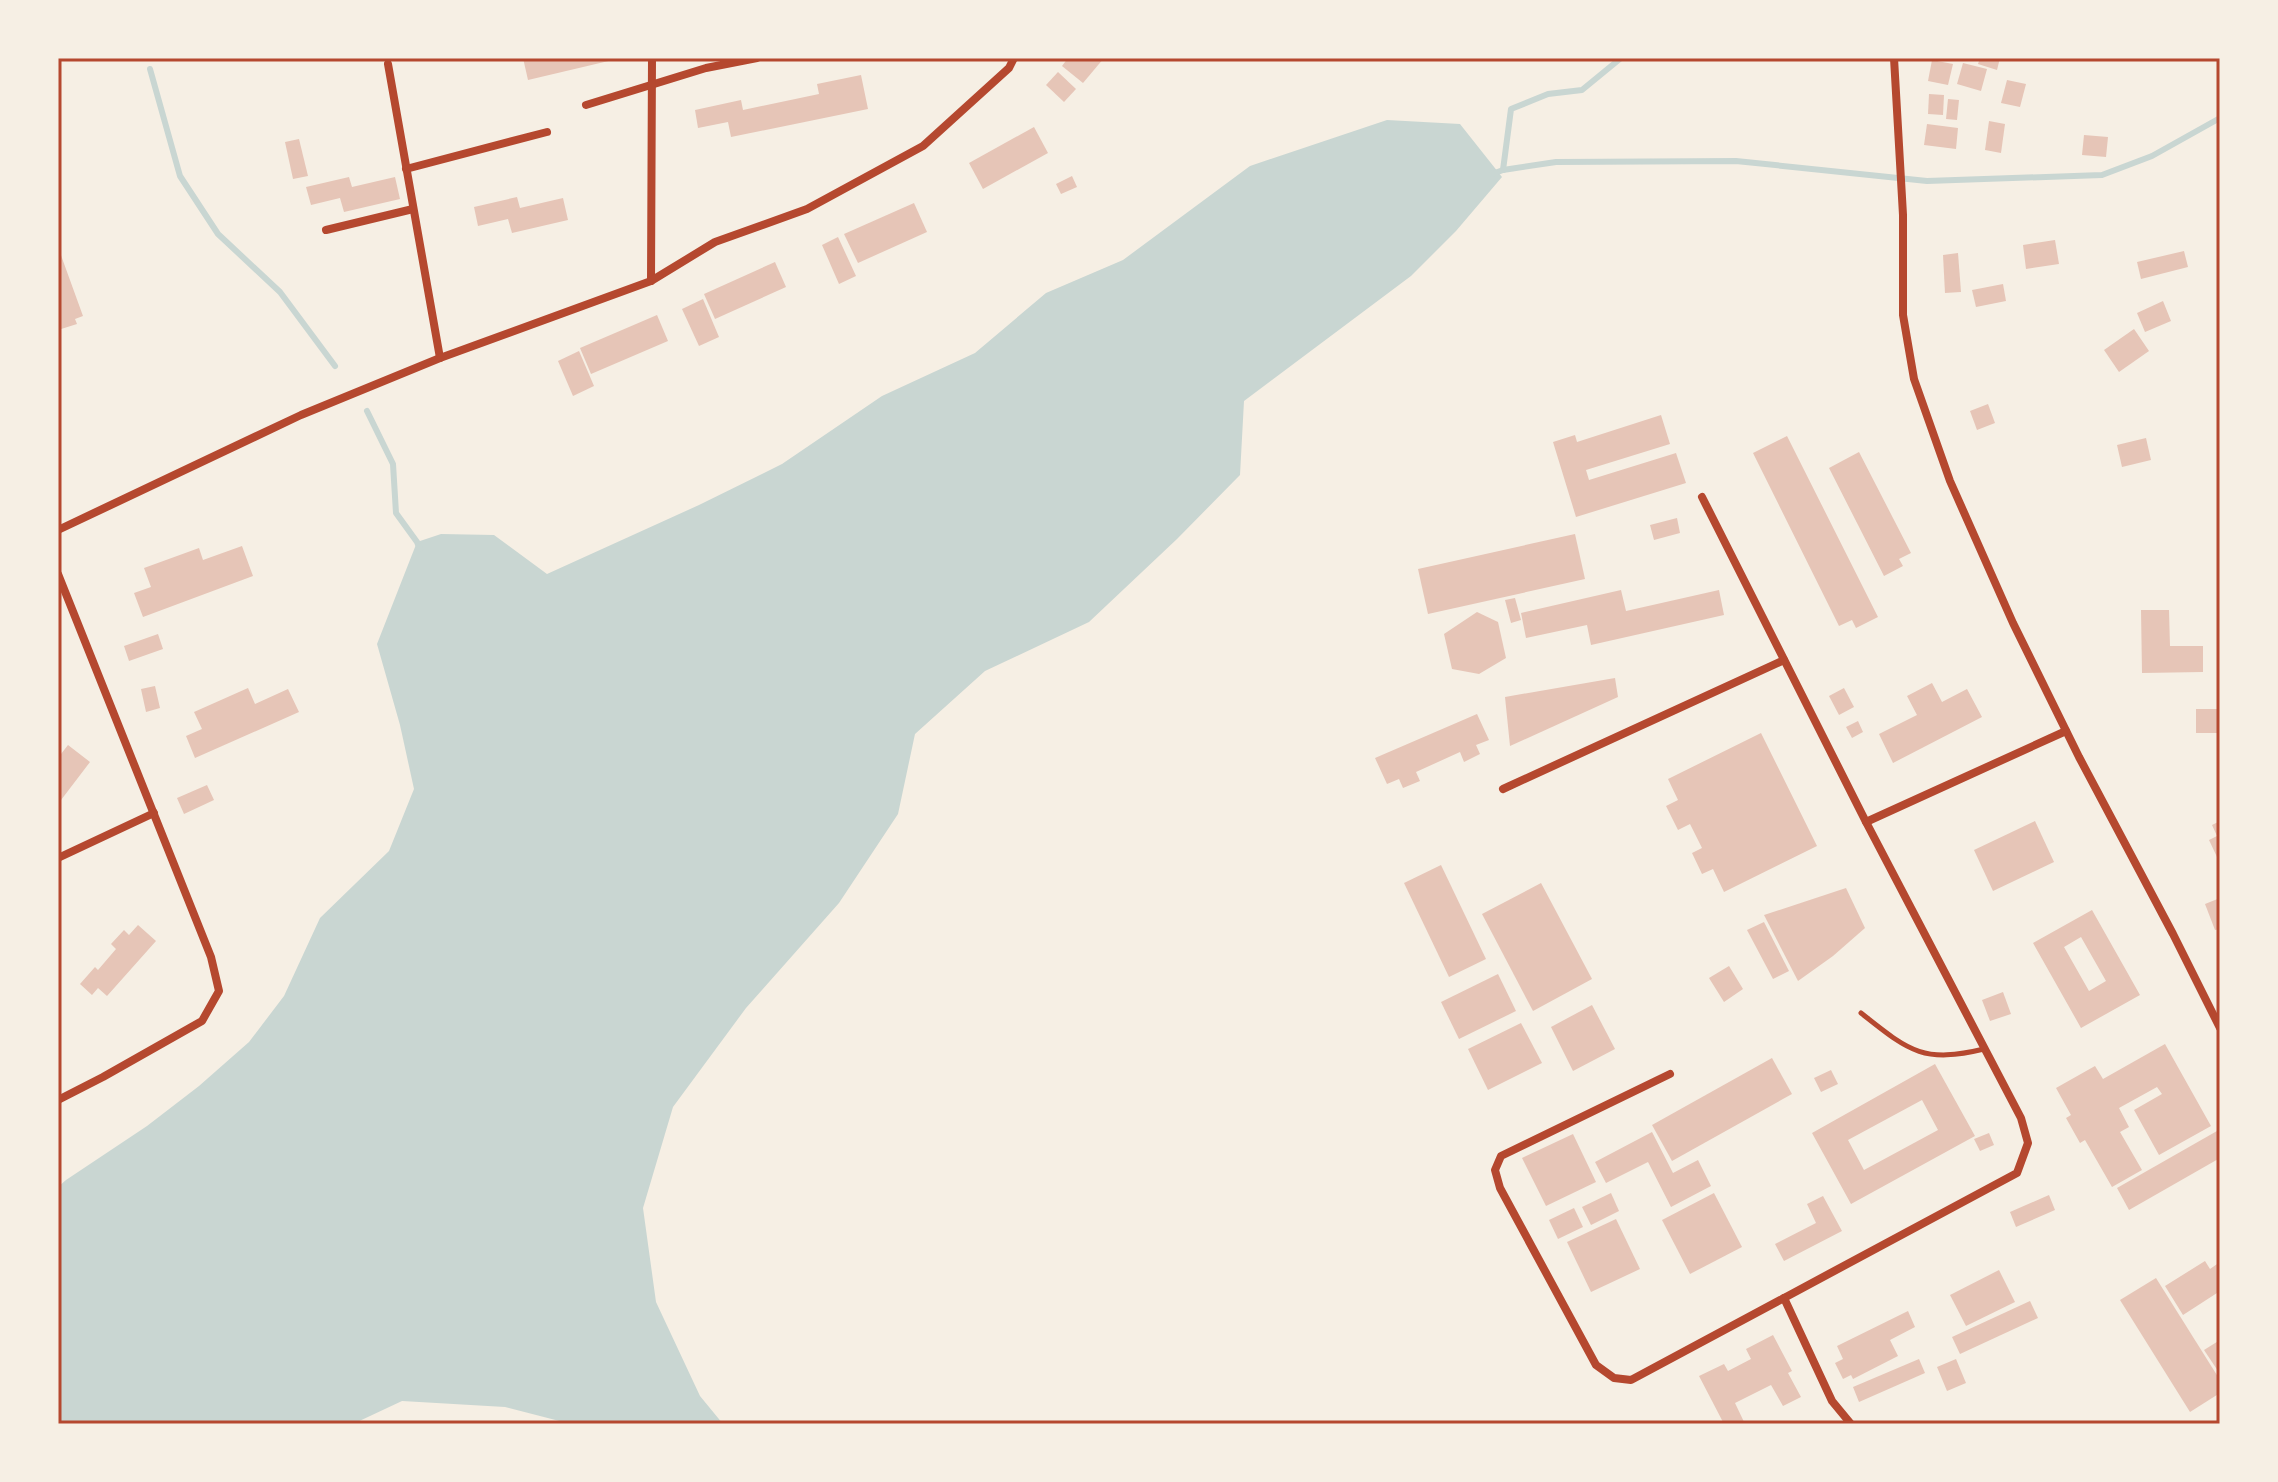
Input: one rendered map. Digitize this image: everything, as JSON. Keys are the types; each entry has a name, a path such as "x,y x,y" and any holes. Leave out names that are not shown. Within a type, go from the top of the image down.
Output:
{"street":[{"path":"651,281 652,58"},
{"path":"586,105 706,68 757,58"},
{"path":"58,530 301,415 440,358 651,281 715,242 807,209 923,146 1009,68 1014,58"},
{"path":"1894,58 1903,215 1903,315 1914,379 1950,481 2013,623 2220,1028"},
{"path":"388,64 440,358"},
{"path":"406,169 547,132"},
{"path":"326,230 413,209"},
{"path":"1670,1074 1501,1156 1495,1170 1500,1188 1596,1365 1614,1378 1631,1380 2017,1173 2028,1143 2021,1118 1866,822 1702,497"},
{"path":"58,574 211,957 219,991 202,1021 58,1100"},
{"path":"1503,789 1784,660"},
{"path":"1866,822 2066,731"},
{"path":"58,858 154,813"},
{"path":"1784,1298 1832,1401 1851,1424"}],"lane":[{"path":"1861,1013 1899,1043 1927,1055 1957,1056 1984,1049"}],"shaded area":[{"path":"1387,120 1460,124 1502,177 1456,231 1411,276 1244,401 1240,475 1177,539 1089,622 985,671 915,734 898,814 839,903 746,1008 673,1107 643,1208 656,1302 700,1396 723,1424 571,1424 505,1407 402,1401 353,1424 58,1424 58,1187 147,1126 249,1042 284,996 320,918 389,851 414,789 377,644 417,542 441,534 494,535 547,574 782,464 882,396 975,353 1046,293 1123,260 1250,166"}],"building":[{"path":"523,58 616,58 617,59 528,80"},
{"path":"1068,58 1104,58 1083,83 1062,66"},
{"path":"1980,58 2000,58 1997,70 1978,64"},
{"path":"1932,60 1953,64 1948,85 1928,81"},
{"path":"1963,63 1987,69 1981,91 1957,84"},
{"path":"1058,72 1076,89 1064,102 1046,85"},
{"path":"861,75 868,109 731,137 728,122 698,128 695,110 741,100 743,110 819,94 817,84"},
{"path":"2007,80 2026,84 2020,107 2001,103"},
{"path":"1929,94 1944,95 1943,115 1928,114"},
{"path":"1948,99 1959,100 1957,120 1946,119"},
{"path":"1989,121 2005,124 2001,153 1985,150"},
{"path":"1927,124 1958,128 1956,149 1924,145"},
{"path":"1034,127 1048,153 983,189 969,163"},
{"path":"2084,135 2108,137 2106,157 2082,155"},
{"path":"299,139 308,176 293,179 285,142"},
{"path":"1072,176 1077,187 1061,194 1056,184"},
{"path":"349,177 352,187 395,177 400,199 344,212 340,198 311,205 306,187"},
{"path":"517,197 520,208 563,198 568,220 512,233 508,219 478,226 474,207"},
{"path":"914,203 927,232 858,263 844,234"},
{"path":"838,237 856,276 839,284 822,245"},
{"path":"2055,240 2059,264 2026,269 2023,245"},
{"path":"58,247 83,316 75,319 77,324 58,330"},
{"path":"2184,251 2188,267 2141,279 2137,262"},
{"path":"1958,253 1961,292 1945,293 1943,255"},
{"path":"775,262 786,287 715,319 704,294"},
{"path":"2003,284 2006,301 1976,307 1972,290"},
{"path":"703,299 719,337 699,346 682,309"},
{"path":"2163,301 2171,321 2145,332 2137,313"},
{"path":"657,315 668,341 591,374 580,348"},
{"path":"2134,329 2149,351 2119,372 2104,350"},
{"path":"579,351 594,386 573,396 558,361"},
{"path":"1988,404 1995,423 1977,430 1970,411"},
{"path":"1661,415 1670,444 1586,470 1589,480 1676,453 1686,483 1576,517 1553,442 1575,435 1577,442"},
{"path":"1787,436 1878,617 1856,628 1852,620 1839,626 1753,453"},
{"path":"2146,438 2151,460 2122,467 2117,445"},
{"path":"1859,452 1911,553 1899,559 1903,566 1884,576 1829,468"},
{"path":"1677,518 1680,533 1654,540 1650,525"},
{"path":"1575,534 1585,579 1428,614 1418,569"},
{"path":"242,546 253,576 143,617 134,593 151,587 144,568 199,548 203,560"},
{"path":"1621,590 1626,611 1719,590 1724,615 1591,645 1587,625 1526,638 1521,613"},
{"path":"1515,598 1521,620 1511,623 1505,600"},
{"path":"2141,610 2169,610 2170,646 2203,646 2203,672 2142,673"},
{"path":"1477,612 1498,622 1506,658 1479,674 1452,669 1444,634"},
{"path":"158,634 163,649 129,661 124,646"},
{"path":"1615,678 1618,697 1510,746 1505,697"},
{"path":"1932,683 1942,702 1967,689 1982,717 1893,763 1879,734 1917,715 1907,696"},
{"path":"155,686 160,708 146,712 141,689"},
{"path":"248,688 255,704 288,689 299,712 195,758 186,736 202,729 194,712"},
{"path":"1844,688 1854,707 1839,715 1829,696"},
{"path":"2196,709 2217,709 2218,733 2196,733"},
{"path":"1477,714 1489,740 1476,745 1480,754 1464,762 1460,752 1416,772 1420,781 1403,788 1399,779 1387,784 1375,758"},
{"path":"1858,721 1863,732 1852,738 1846,727"},
{"path":"1761,733 1817,846 1724,892 1713,869 1702,874 1692,853 1702,848 1690,824 1678,830 1666,806 1678,800 1668,779"},
{"path":"68,745 90,762 58,804 58,752 61,754"},
{"path":"207,785 214,800 184,814 177,798"},
{"path":"2035,821 2054,862 1993,891 1974,850"},
{"path":"2220,821 2220,855 2217,857 2209,840 2217,836 2212,825"},
{"path":"1441,865 1486,959 1449,977 1404,883"},
{"path":"1541,883 1592,979 1533,1011 1482,914"},
{"path":"1846,888 1865,928 1798,981 1764,915"},
{"path":"2220,898 2220,929 2215,930 2205,904"},
{"path":"2092,910 2140,995 2081,1028 2033,943","holes":["2081,937 2106,981 2089,991 2064,947"]},
{"path":"1764,922 1789,971 1773,979 1747,930"},
{"path":"138,925 156,941 107,996 98,988 92,995 80,984 95,967 98,970 116,949 111,944 124,930 129,935"},
{"path":"1729,966 1743,989 1724,1002 1709,978"},
{"path":"1498,974 1516,1011 1459,1039 1441,1002"},
{"path":"2003,992 2011,1014 1990,1021 1982,1000"},
{"path":"1592,1005 1615,1049 1573,1071 1551,1027"},
{"path":"1521,1023 1542,1063 1488,1090 1468,1049"},
{"path":"2165,1044 2211,1126 2159,1155 2134,1110 2162,1094 2157,1087 2119,1108 2129,1127 2120,1132 2142,1170 2112,1187 2085,1140 2080,1143 2066,1118 2071,1115 2056,1088 2095,1066 2103,1079"},
{"path":"1772,1058 1792,1094 1672,1161 1652,1125"},
{"path":"1935,1064 1975,1136 1851,1204 1812,1133","holes":["1922,1100 1938,1130 1864,1170 1848,1140"]},
{"path":"1831,1070 1838,1084 1821,1092 1814,1078"},
{"path":"2217,1131 2220,1158 2129,1210 2117,1188"},
{"path":"1652,1132 1673,1173 1698,1160 1711,1186 1671,1207 1648,1162 1606,1183 1595,1162"},
{"path":"1989,1133 1994,1145 1980,1151 1974,1139"},
{"path":"1573,1134 1596,1182 1546,1206 1522,1158"},
{"path":"1611,1193 1619,1211 1591,1225 1582,1207"},
{"path":"1714,1193 1742,1247 1690,1274 1662,1220"},
{"path":"2049,1195 2055,1210 2016,1227 2010,1212"},
{"path":"1823,1196 1842,1231 1784,1261 1775,1244 1816,1223 1807,1204"},
{"path":"1574,1208 1583,1227 1558,1239 1549,1220"},
{"path":"1616,1219 1640,1269 1591,1292 1567,1242"},
{"path":"2205,1261 2210,1269 2220,1262 2220,1297 2217,1293 2183,1315 2165,1286"},
{"path":"1999,1270 2015,1302 1966,1326 1950,1295"},
{"path":"2156,1278 2220,1380 2220,1393 2190,1412 2120,1300"},
{"path":"2030,1301 2038,1318 1960,1354 1952,1337"},
{"path":"1908,1311 1915,1327 1890,1340 1898,1356 1853,1379 1851,1375 1843,1379 1835,1363 1843,1359 1837,1346"},
{"path":"1773,1335 1792,1371 1788,1373 1801,1397 1783,1406 1771,1385 1735,1403 1745,1424 1724,1424 1699,1376 1724,1364 1728,1371 1751,1359 1746,1349"},
{"path":"2220,1340 2220,1374 2204,1350"},
{"path":"1919,1359 1925,1373 1859,1402 1853,1387"},
{"path":"1956,1359 1966,1383 1947,1391 1937,1367"}],"waterway":[{"path":"1503,170 1511,109 1548,94 1582,90 1621,58"},
{"path":"150,69 180,176 218,234 280,292 335,366"},
{"path":"1492,174 1556,162 1736,161 1927,181 2102,175 2152,156 2220,118"},
{"path":"367,411 393,464 396,513 420,549"}]}
